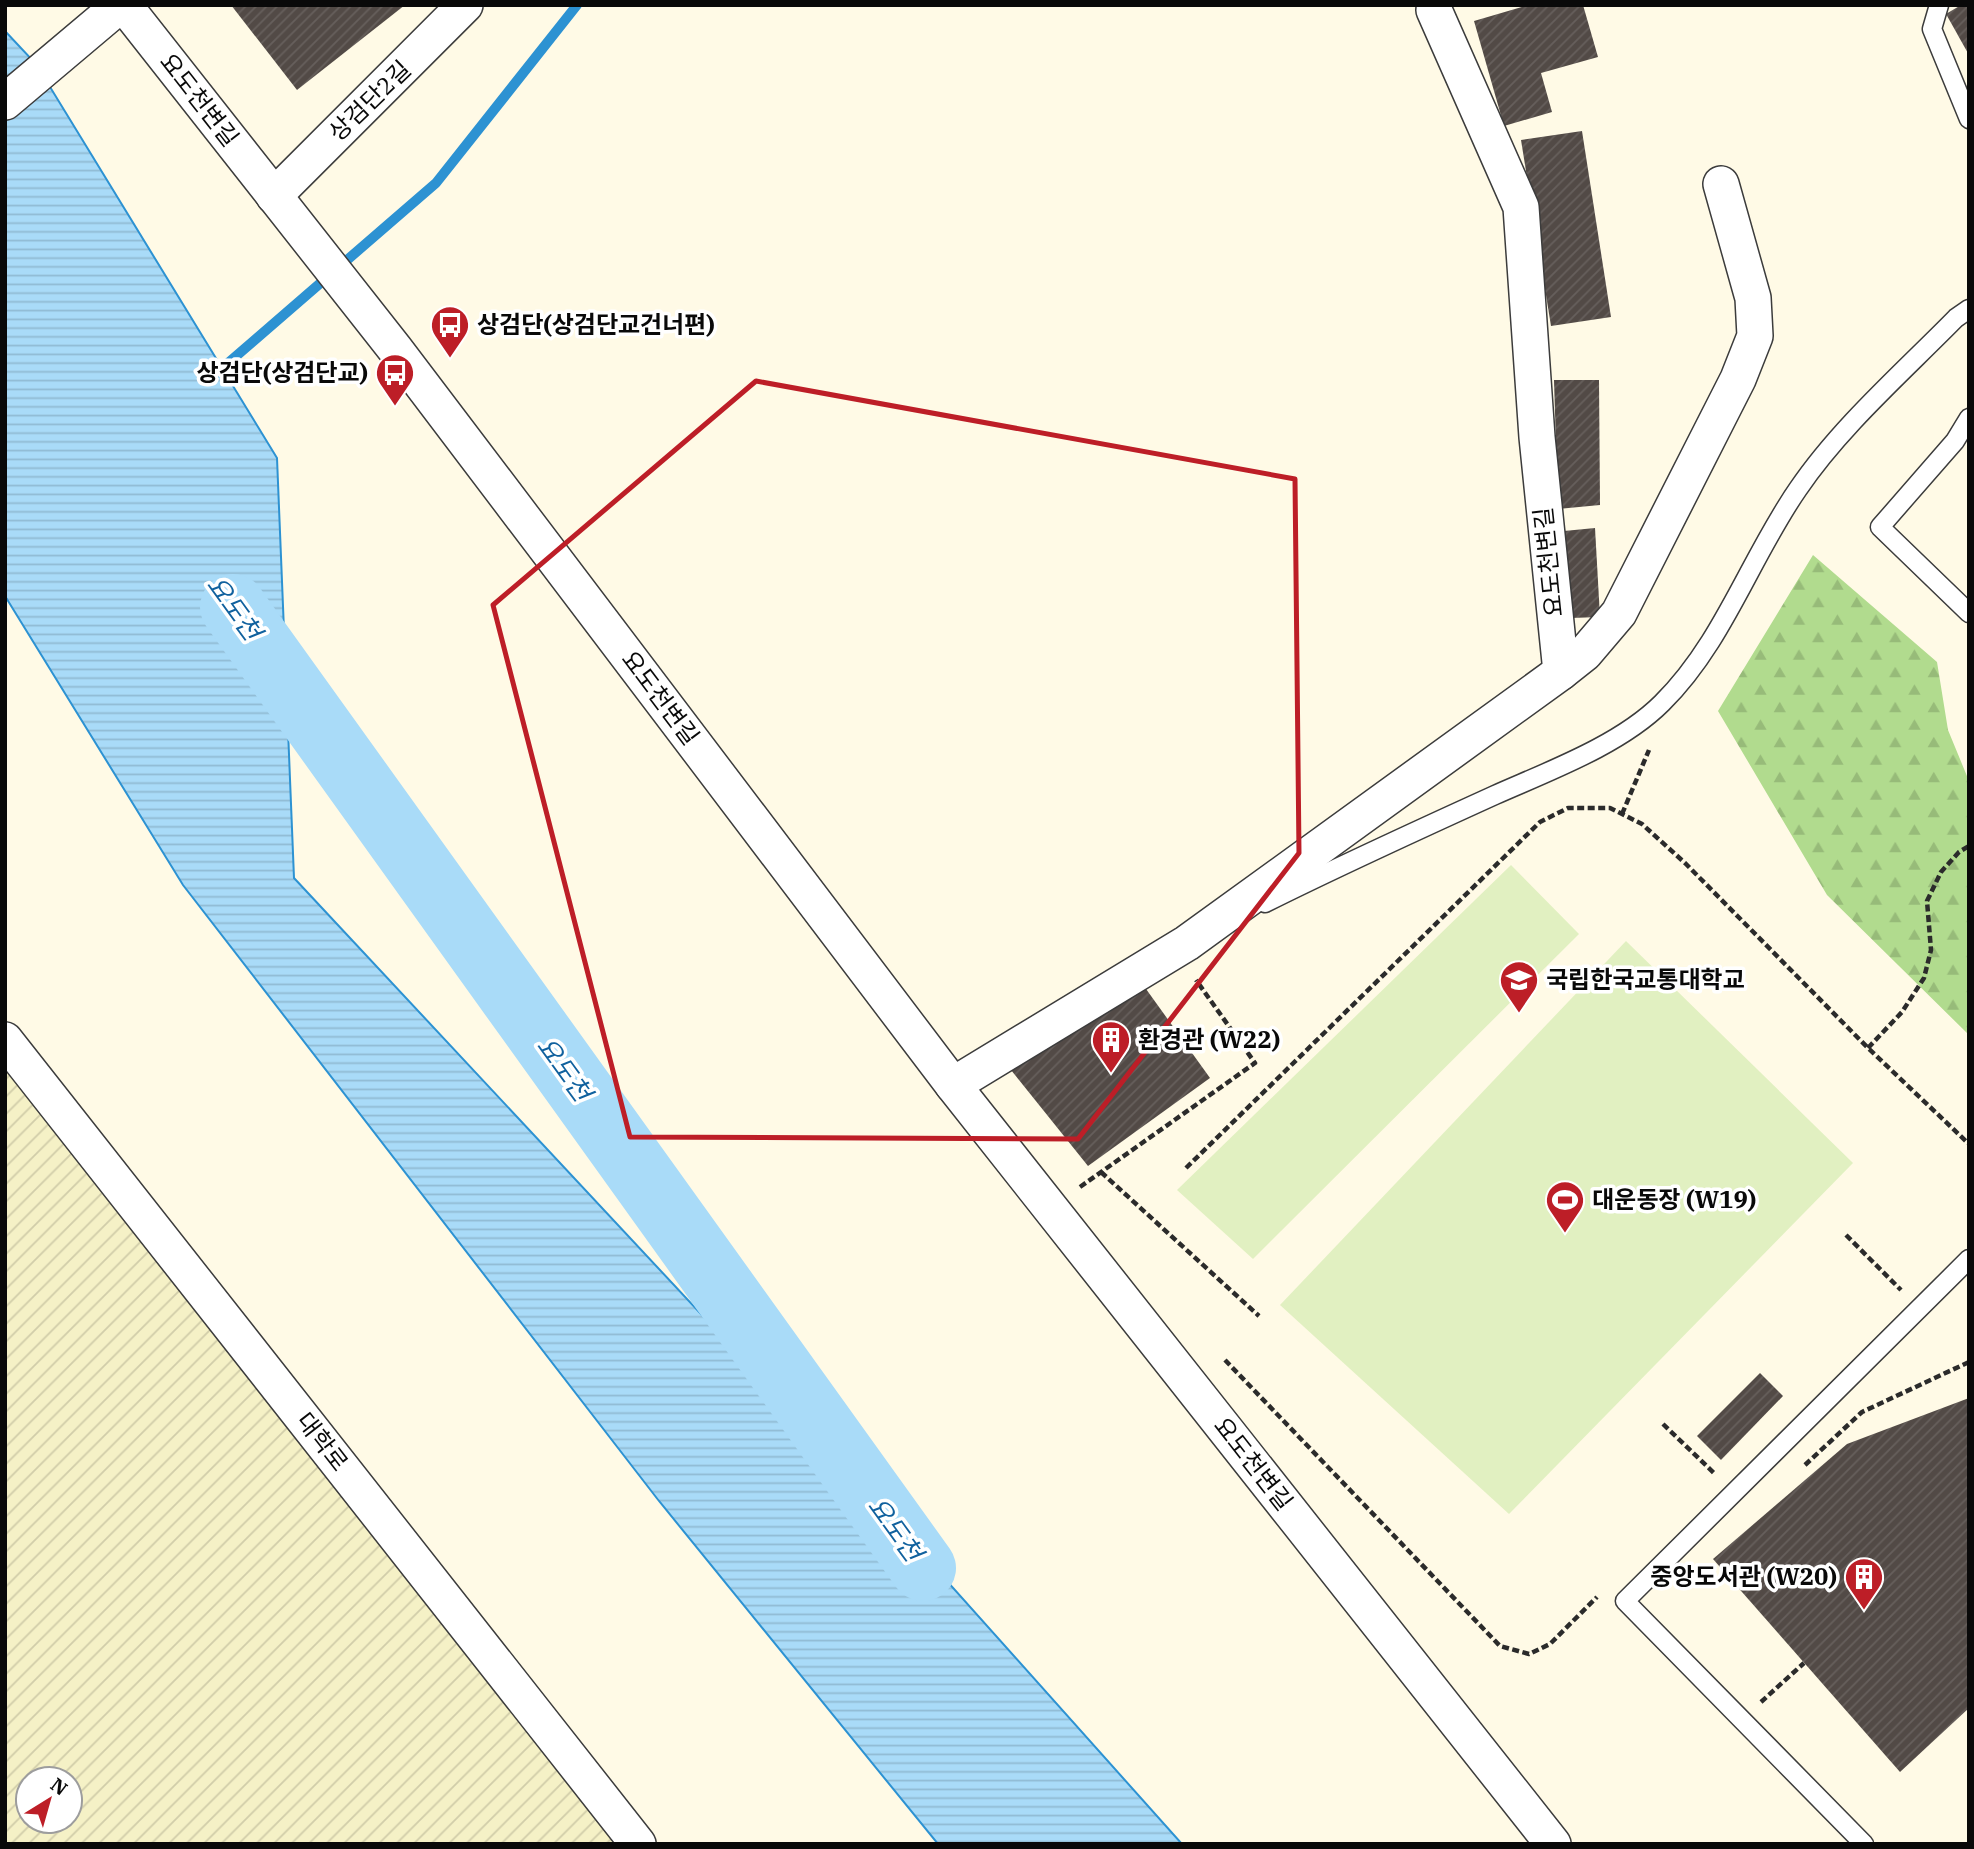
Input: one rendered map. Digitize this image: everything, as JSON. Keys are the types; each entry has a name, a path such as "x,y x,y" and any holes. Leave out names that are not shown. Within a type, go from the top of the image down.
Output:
{"street":[{"path":"5,102 122,5"},
{"name":"요도천변길","path":"122,5 365,312 953,1085 1553,1844"},
{"name":"상검단2길","path":"274,196 465,5"},
{"name":"요도천변길","path":"1434,10 1521,207 1537,437 1561,672"},
{"path":"953,1085 1181,947 1585,653 1619,612 1738,379 1755,336 1753,298 1721,184"},
{"name":"대학로","path":"5,1040 638,1844"}],"lane":[{"path":"1939,5 1932,29 1969,119"},
{"path":"1181,947 1321,875 1590,752 1637,723 1662,703 1714,634 1797,489 1830,446 1956,318 1969,309"},
{"path":"1969,418 1955,441 1880,527 1969,613"},
{"path":"1864,1844 1625,1601 1969,1259"}],"path":[{"path":"1622,814 1651,746"},
{"path":"1186,1168 1540,822 1568,808 1610,808 1642,824 1969,1144"},
{"path":"1868,1048 1902,1012 1924,978 1931,950 1927,901 1941,872 1959,852 1969,846"},
{"path":"1051,1208 1255,1063 1181,947"},
{"path":"1101,1172 1259,1316"},
{"path":"1846,1235 1905,1293"},
{"path":"1225,1360 1500,1646 1529,1654 1550,1644 1599,1595"},
{"path":"1803,1467 1862,1412 1969,1362"},
{"path":"1663,1424 1718,1477"},
{"path":"1758,1704 1804,1663"}],"highlighted area":[{"path":"756,381 1295,479 1299,853 1078,1139 630,1137 493,605"}],"shaded area":[{"path":"5,1040 638,1844 5,1844"}],"green space":[{"path":"1813,555 1937,662 1948,730 1969,781 1969,1035 1827,895 1718,711"},
{"path":"1511,865 1579,934 1253,1259 1177,1190"},
{"name":"대운동장 (W19)","path":"1626,941 1853,1163 1509,1514 1280,1305"}],"water":[{"path":"5,31 36,64 277,458 294,878 870,1495 1182,1844 938,1844 659,1501 183,885 5,596"}],"building":[{"path":"231,5 405,5 297,90"},
{"path":"1529,5 1583,5 1598,57 1541,73 1552,112 1504,126 1474,21"},
{"path":"1961,5 1969,5 1969,55 1946,14"},
{"path":"1582,131 1611,317 1551,326 1521,140"},
{"path":"1554,380 1599,380 1600,505 1558,509"},
{"path":"1595,528 1600,617 1571,618 1564,531"},
{"name":"환경관 (W22)","path":"1141,982 1210,1078 1088,1166 1011,1070"},
{"path":"1760,1373 1783,1396 1721,1460 1697,1436"},
{"name":"중앙도서관 (W20)","path":"1969,1398 1969,1708 1900,1772 1713,1559 1847,1444"}],"waterway":[{"path":"213,376 436,183 577,5"},
{"name":"요도천","path":"233,607 923,1568"}],"place":[{"name":"상검단(상검단교건너편)","path":"450,359"},
{"name":"상검단(상검단교)","path":"395,407"},
{"name":"국립한국교통대학교","path":"1519,1014"},
{"name":"환경관 (W22)","path":"1111,1074"},
{"name":"대운동장 (W19)","path":"1565,1234"},
{"name":"중앙도서관 (W20)","path":"1864,1611"}]}
